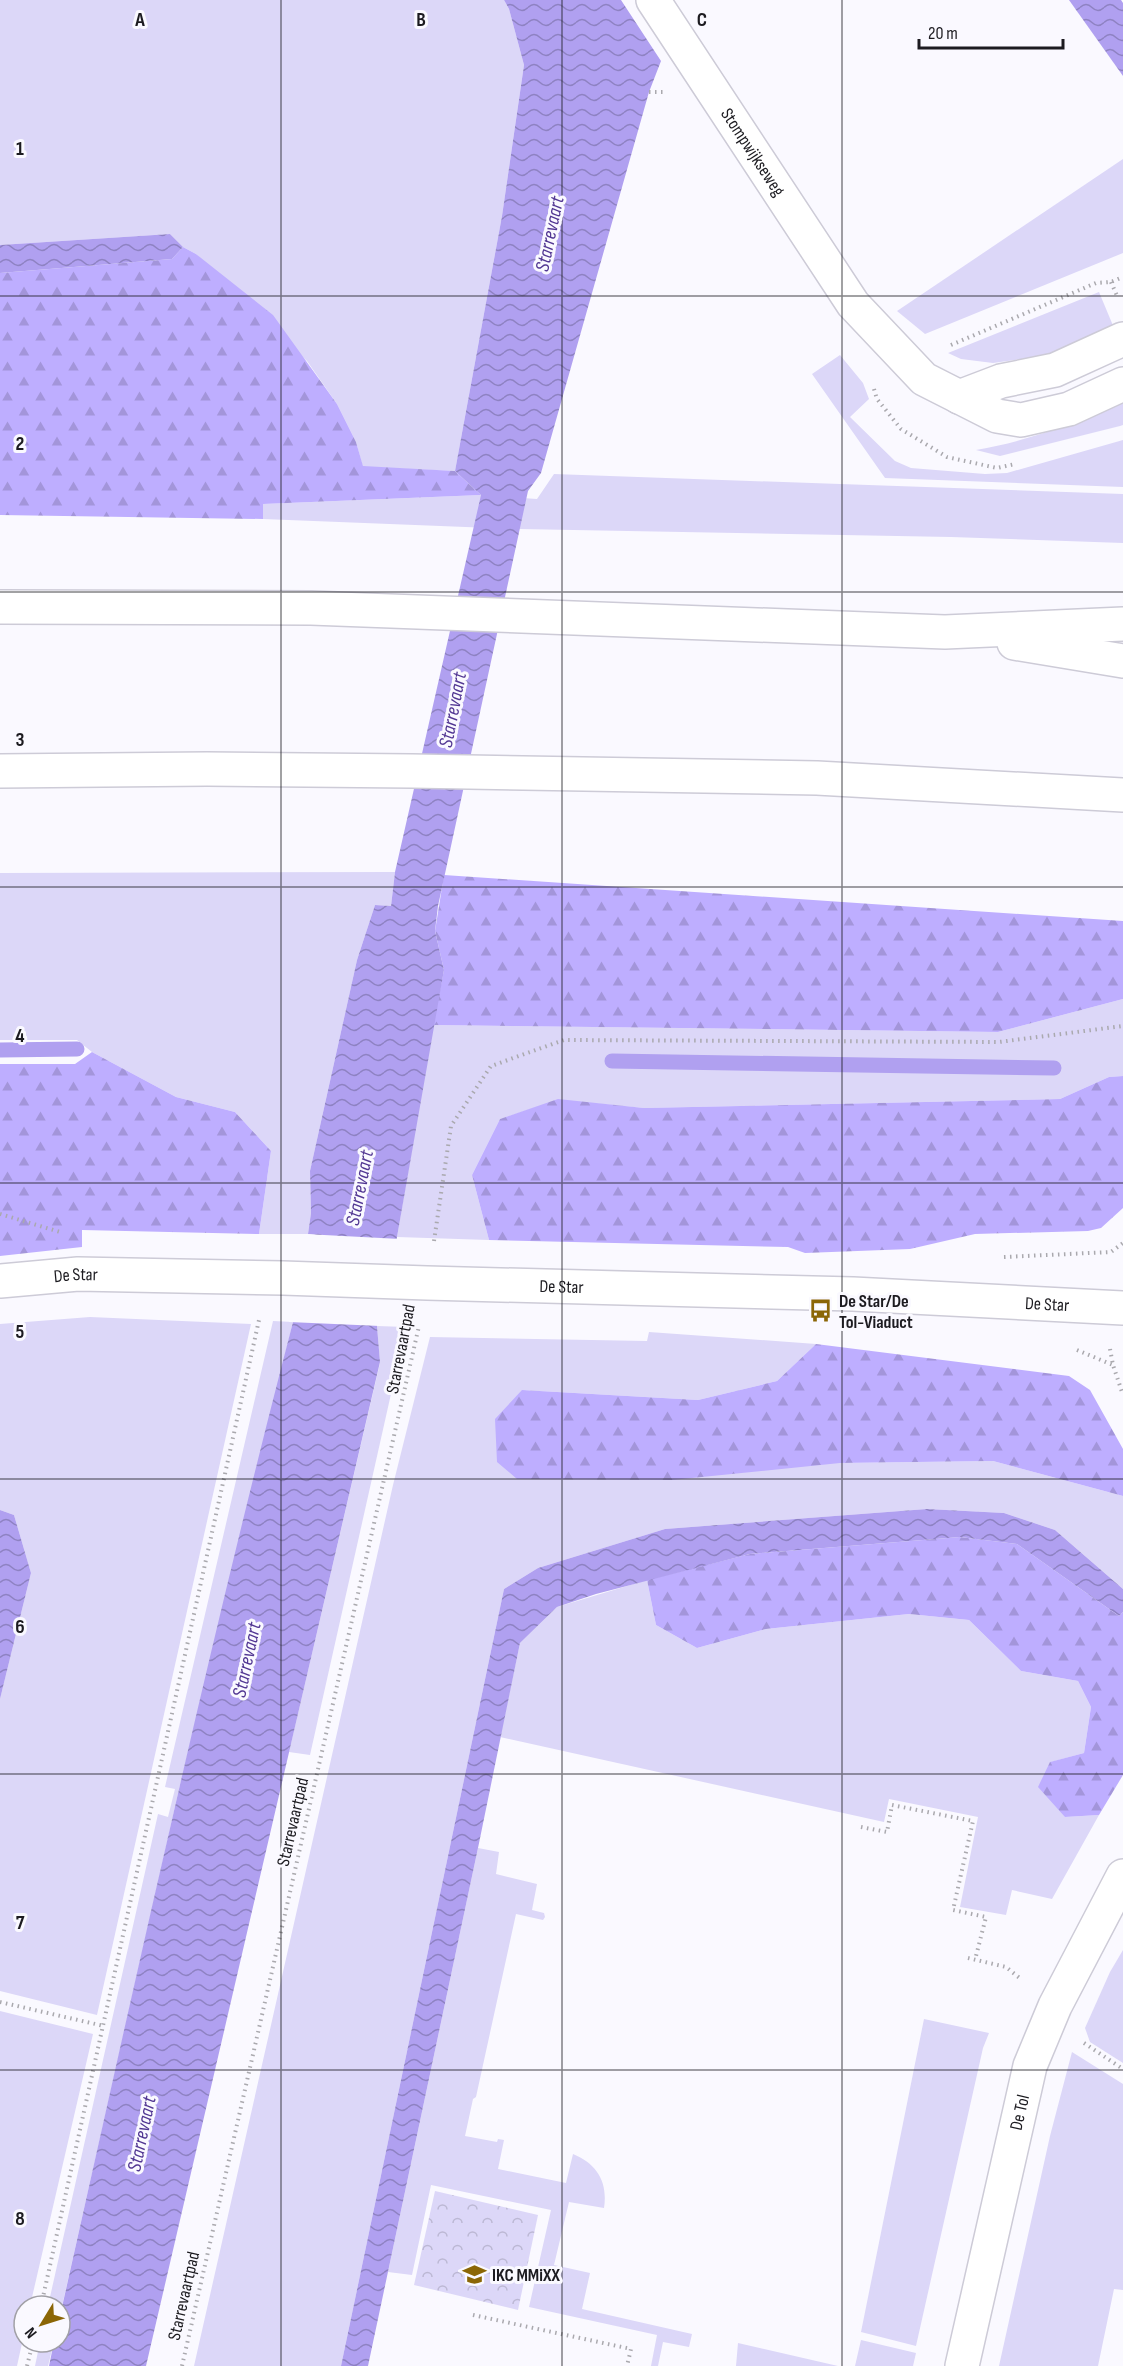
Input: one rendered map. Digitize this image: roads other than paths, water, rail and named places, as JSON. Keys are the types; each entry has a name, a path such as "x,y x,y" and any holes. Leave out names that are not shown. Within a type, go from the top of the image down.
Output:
{"main road":[{"name":"Stompwijkseweg","path":"653,0 853,304 924,379 998,416 1021,420 1069,410 1123,384"},
{"path":"959,397 1001,381 1055,370 1123,339"},
{"path":"0,607 311,608 945,632 1123,624"},
{"path":"945,632 1123,661"},
{"path":"0,771 207,769 471,771 817,778 1123,795"},
{"name":"De Star","path":"0,1281 78,1274 283,1278 853,1294 1123,1308"},
{"name":"De Tol","path":"962,2366 1030,2066 1055,2006 1123,1876"}],"water":[{"name":"Starrevaart","path":"504,0 621,0 661,61 649,92 541,473 528,491 438,906 435,931 444,970 397,1237 377,1326 380,1362 146,2366 49,2366 52,2354 72,2354 72,2294 65,2294 214,1639 316,1235 308,1234 311,1213 310,1171 357,960 375,905 391,906 395,872 481,495 455,471 502,216 524,65 509,9"},
{"path":"1069,0 1121,0 1123,3 1123,76"},
{"path":"170,234 183,247 172,259 0,273 0,245"},
{"path":"927,1509 1004,1513 1055,1530 1123,1589 1123,1612 1119,1616 1017,1544 960,1537 750,1554 596,1594 557,1607 520,1643 368,2366 341,2366 504,1589 538,1568 665,1529"},
{"path":"0,1510 14,1515 31,1573 0,1699"}],"waterway":[{"path":"0,1050 77,1049"},
{"path":"612,1061 1054,1068"}],"place":[{"name":"De Star/De Tol-Viaduct","path":"821,1311"},
{"name":"IKC MMiXX","path":"474,2275"}]}
